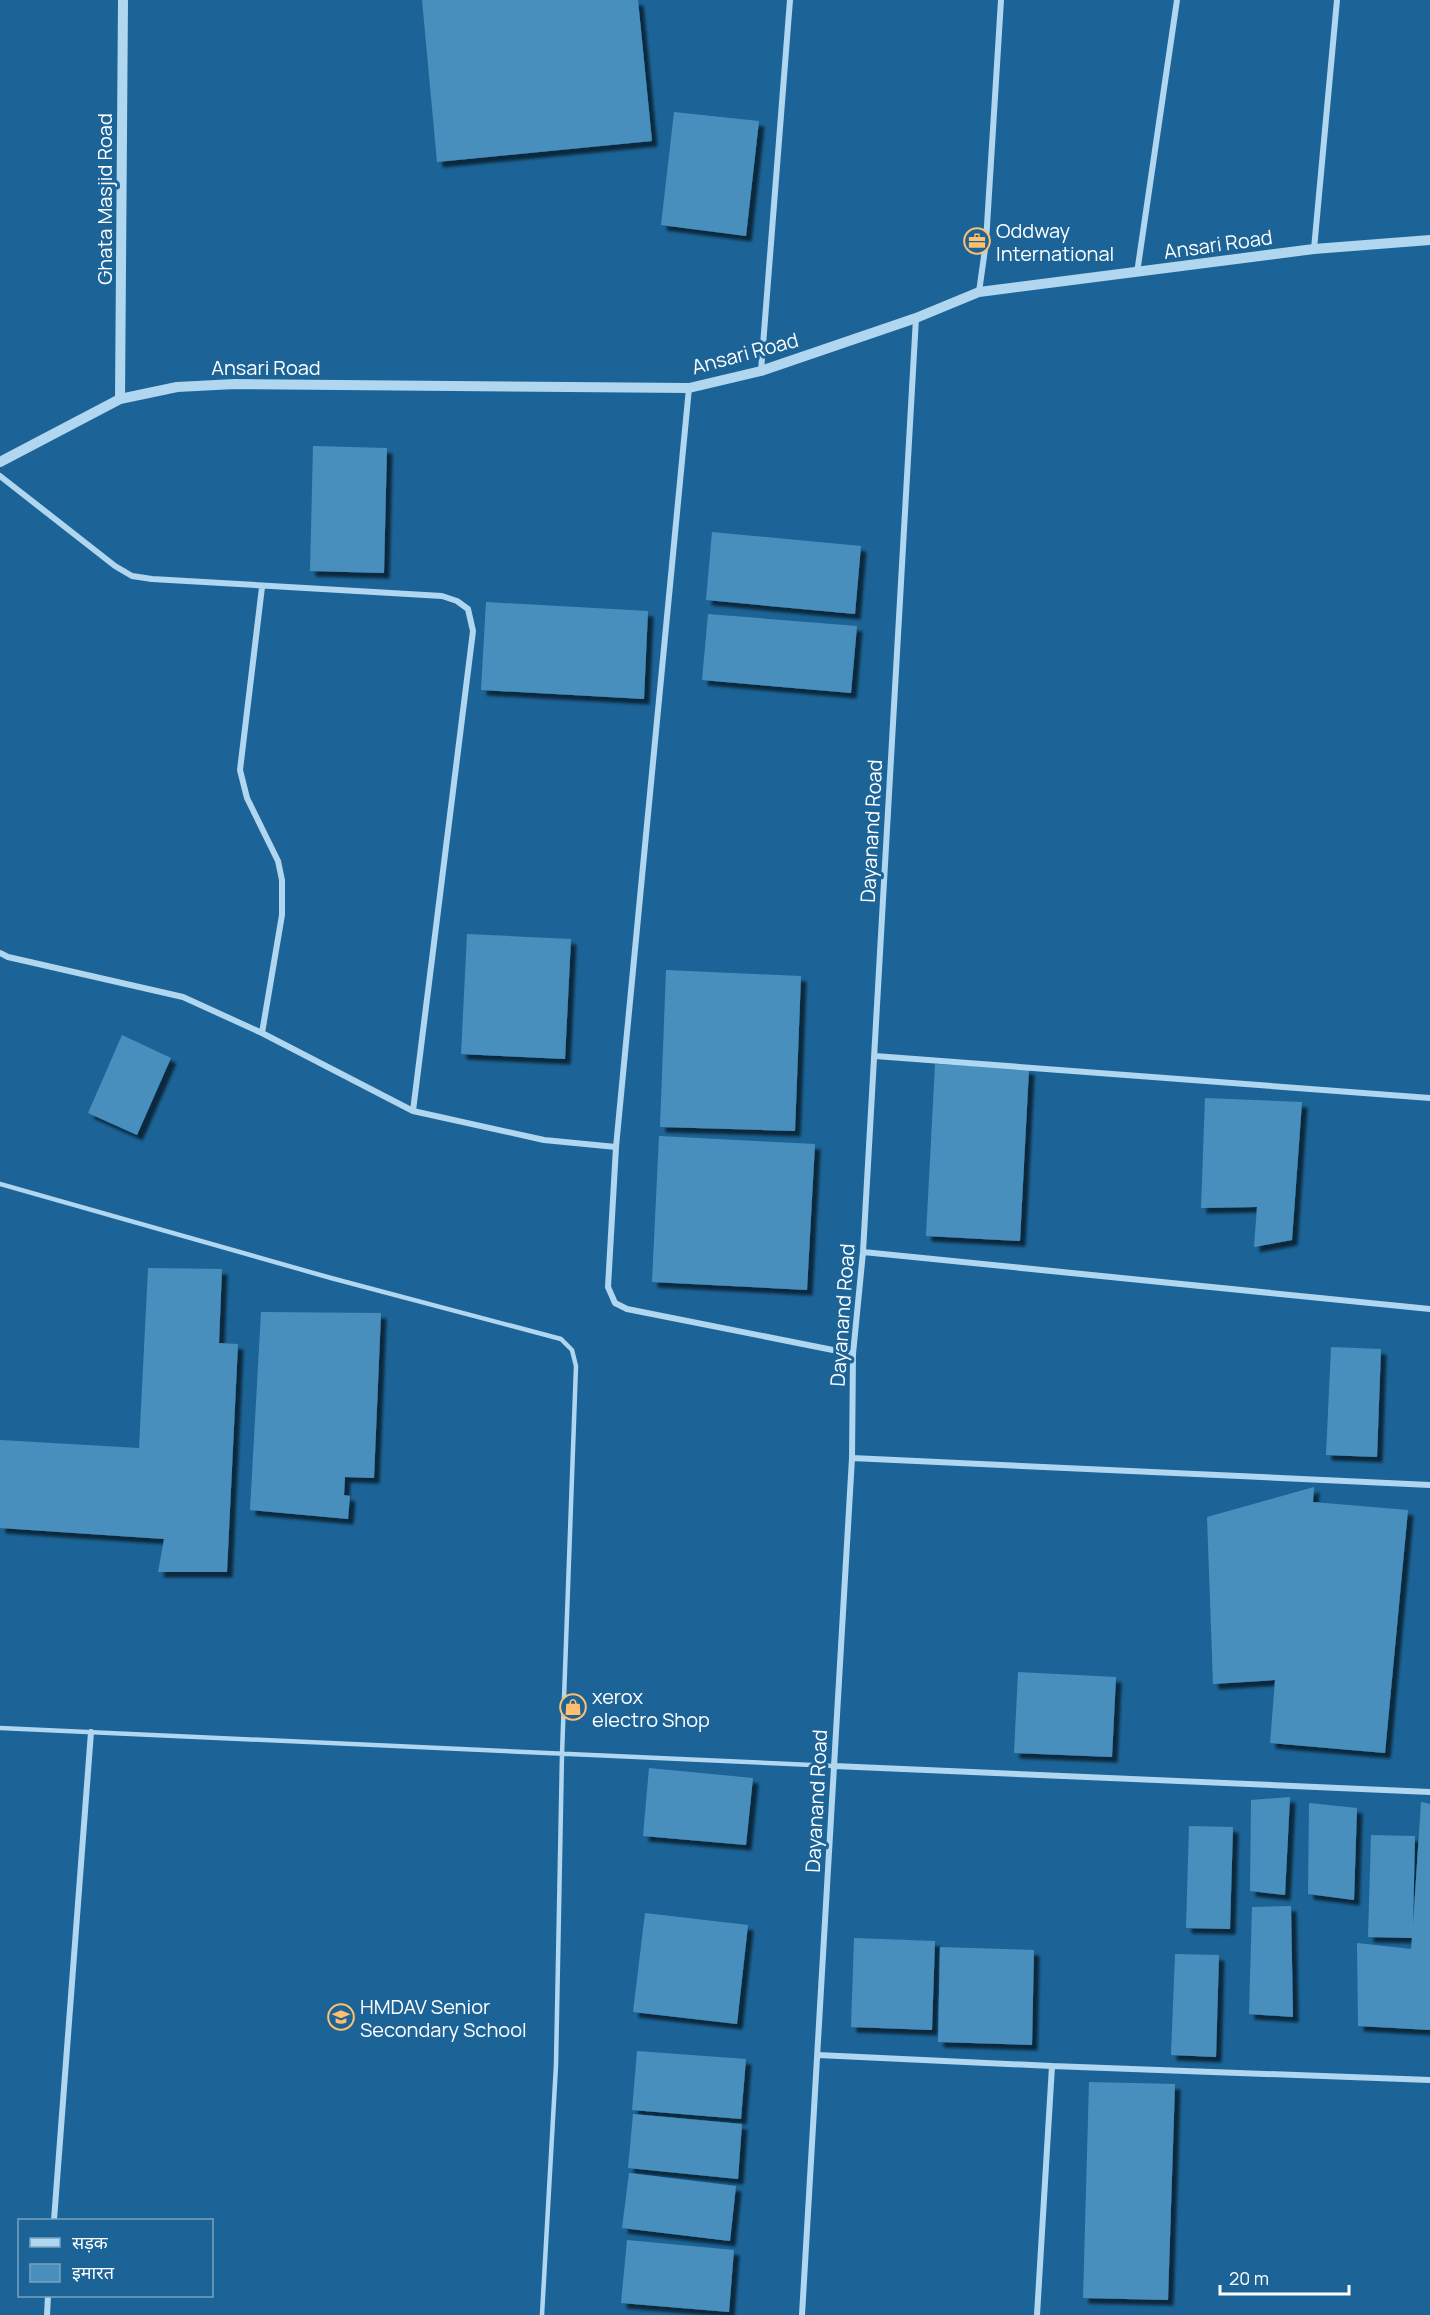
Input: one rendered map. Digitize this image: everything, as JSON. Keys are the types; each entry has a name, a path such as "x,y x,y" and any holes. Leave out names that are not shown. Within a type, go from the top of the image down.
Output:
{"street":[{"name":"Ghata Masjid Road","path":"120,399 123,0"},
{"path":"761,371 790,0"},
{"path":"979,292 986,242 1001,0"},
{"path":"1137,273 1177,0"},
{"path":"1314,249 1336,0"},
{"name":"Ansari Road","path":"0,462 120,399 177,387 235,384 689,388 761,371 916,318 979,292 1314,249 1430,240"},
{"name":"Dayanand Road","path":"802,2315 852,1458 854,1354 863,1252 875,1056 916,318"},
{"path":"689,388 616,1147 608,1287 615,1303 627,1309 854,1354"},
{"path":"0,476 132,576 442,596 457,601 468,609 472,632 414,1111"},
{"path":"262,586 240,770 248,798 278,861 282,880 282,915 262,1033"},
{"path":"0,953 8,957 183,997 262,1033 414,1111 544,1140 616,1147"},
{"path":"875,1056 1430,1098"},
{"path":"863,1252 1430,1310"},
{"path":"852,1458 1430,1485"},
{"path":"54,2219 91,1732"},
{"path":"834,1766 1430,1792"},
{"path":"818,2055 1430,2080"},
{"path":"1037,2315 1052,2066"},
{"path":"47,2315 48,2297"}],"lane":[{"path":"0,1184 320,1275 561,1340 572,1350 576,1366 562,1754 556,2065 542,2315"},
{"path":"0,1728 834,1766"}],"building":[{"path":"422,0 638,0 652,141 437,162"},
{"path":"674,112 759,121 746,236 661,225"},
{"path":"313,446 387,448 384,573 310,571"},
{"path":"712,532 861,546 855,614 706,600"},
{"path":"486,602 648,611 644,699 481,690"},
{"path":"708,614 857,626 851,693 702,680"},
{"path":"467,934 571,939 565,1059 461,1054"},
{"path":"666,970 801,976 795,1131 660,1127"},
{"path":"122,1035 171,1058 137,1135 88,1113"},
{"path":"935,1064 1029,1069 1020,1241 926,1236"},
{"path":"1205,1098 1302,1102 1292,1240 1254,1247 1257,1207 1201,1208"},
{"path":"659,1136 815,1144 807,1290 652,1282"},
{"path":"148,1268 222,1269 219,1343 238,1344 227,1572 158,1572 164,1539 0,1528 0,1440 139,1448"},
{"path":"261,1312 381,1313 374,1478 345,1477 344,1495 350,1496 348,1519 250,1510"},
{"path":"1331,1347 1381,1349 1377,1457 1326,1455"},
{"path":"1314,1487 1313,1502 1408,1510 1385,1753 1270,1743 1275,1680 1213,1684 1207,1517"},
{"path":"1018,1672 1116,1677 1112,1757 1014,1753"},
{"path":"649,1768 753,1778 746,1845 643,1836"},
{"path":"1290,1797 1285,1895 1250,1891 1251,1800"},
{"path":"1421,1802 1430,1804 1430,2030 1358,2026 1357,1943 1411,1949 1412,1938 1368,1937 1371,1835 1415,1836 1413,1925"},
{"path":"1309,1803 1357,1808 1354,1900 1308,1894"},
{"path":"1189,1826 1233,1827 1230,1929 1186,1928"},
{"path":"1291,1906 1293,2017 1249,2014 1252,1907"},
{"path":"645,1913 748,1925 737,2024 633,2012"},
{"path":"854,1938 935,1941 932,2030 851,2027"},
{"path":"940,1947 1034,1950 1032,2045 938,2042"},
{"path":"1175,1954 1219,1955 1216,2057 1171,2055"},
{"path":"637,2051 746,2059 741,2119 632,2110"},
{"path":"1089,2082 1175,2084 1168,2300 1083,2298"},
{"path":"633,2114 742,2124 738,2179 628,2168"},
{"path":"629,2173 736,2186 730,2241 622,2228"},
{"path":"627,2240 734,2250 729,2312 621,2303"}],"place":[{"name":"Oddway International","path":"977,241"},
{"name":"xerox electro Shop","path":"573,1707"},
{"name":"HMDAV Senior Secondary School","path":"341,2017"}]}
